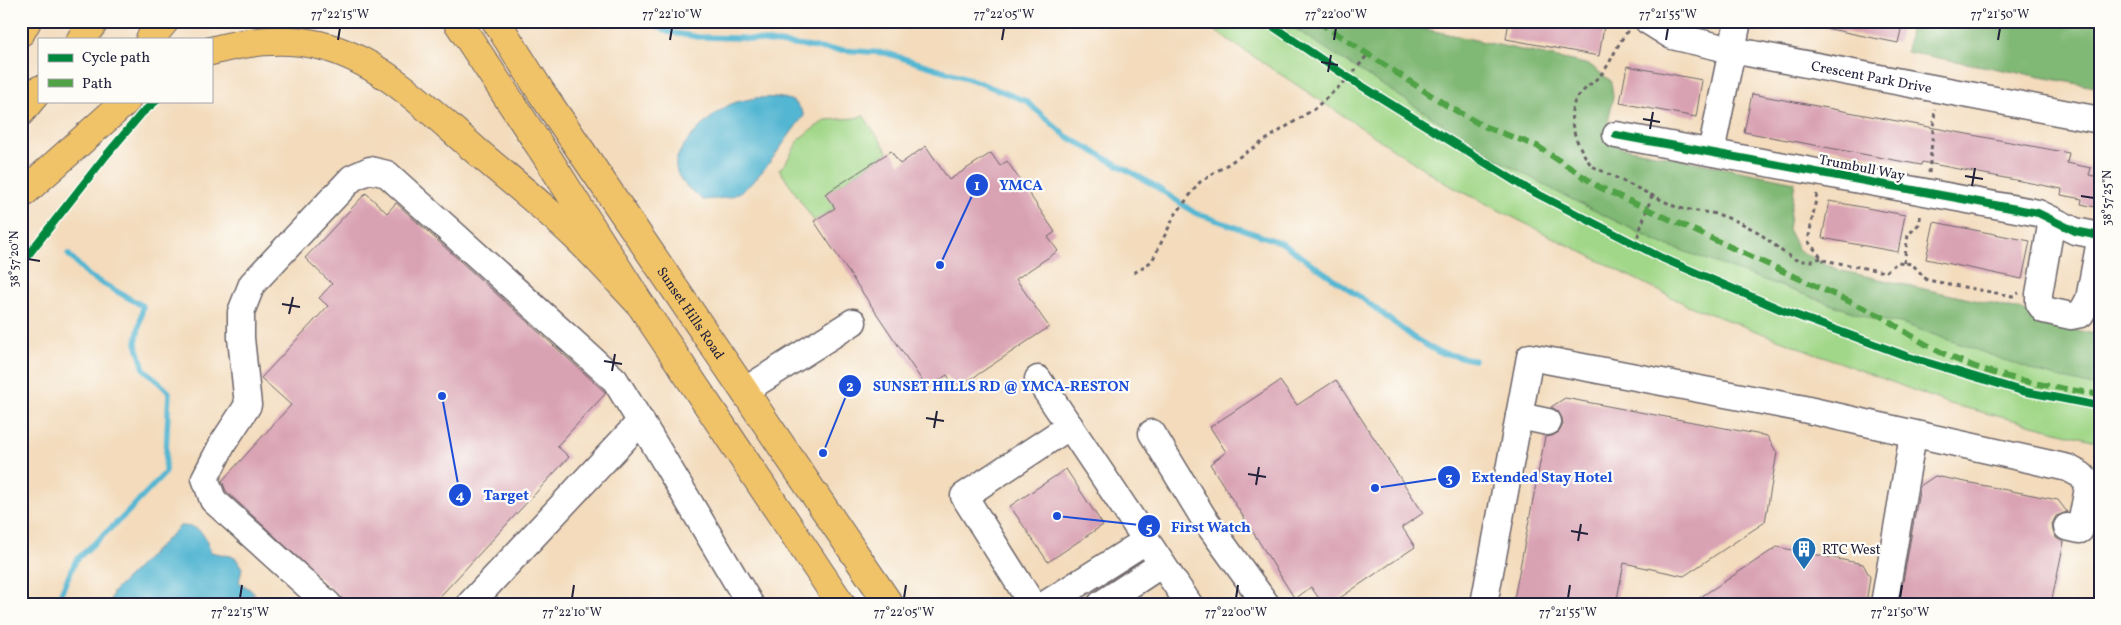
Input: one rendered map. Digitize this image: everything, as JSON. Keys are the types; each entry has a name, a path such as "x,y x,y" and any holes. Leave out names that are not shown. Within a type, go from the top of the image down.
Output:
{"main road":[{"path":"21,32 27,21"},
{"path":"82,38 95,21"},
{"path":"151,38 165,21"},
{"path":"457,21 549,160 640,304 841,604"},
{"name":"Sunset Hills Road","path":"496,21 744,392 889,604"},
{"path":"212,51 245,43 265,41 301,42 339,52 374,67 420,102 576,238 640,304"},
{"path":"21,112 38,91"},
{"path":"21,193 96,102"},
{"path":"21,193 125,102"}],"street":[{"path":"1711,152 1738,21"},
{"name":"Crescent Park Drive","path":"1638,26 1732,50 2100,120"},
{"name":"Trumbull Way","path":"1616,135 2038,213 2075,231 2100,236"},
{"path":"328,604 213,500 205,478 223,443 248,405 241,338 242,312 252,284 352,178 370,170 387,174 615,380 750,604"},
{"path":"2052,220 2039,294 2039,303 2044,310 2072,316 2082,314 2089,299 2100,241"},
{"path":"744,392 853,322"},
{"path":"1484,604 1530,357 1799,408 1913,435 2068,468 2081,475 2089,483 2080,530 2067,527"},
{"path":"1038,379 1189,604"},
{"path":"1519,416 1548,422"},
{"path":"470,604 641,421"},
{"path":"1032,604 964,496 1070,426"},
{"path":"1152,433 1203,517 1266,604"},
{"path":"1884,604 1913,435"},
{"path":"1046,604 1147,540"},
{"path":"1101,604 1162,564"}],"path":[{"path":"1638,26 1621,39 1602,72 1576,100 1571,112 1578,143 1583,155 1592,166 1678,208 1717,214 1739,222 1758,232 1783,252 1798,261 1811,261 1821,258"},
{"path":"1134,273 1152,261 1175,215 1200,182 1314,109 1349,78 1368,54"},
{"path":"1341,73 1356,83"},
{"path":"1928,181 1936,109"},
{"path":"1816,192 1808,241 1823,260 1885,272 1898,262 1912,264 1927,280 2012,296 2027,289"},
{"path":"1636,244 1652,194"},
{"path":"1904,263 1908,236 1919,224 1922,210"},
{"path":"1627,240 1644,249"}],"green space":[{"path":"1200,21 1354,21 1772,248 2100,357 2100,442 1950,404 1687,305 1445,183"},
{"path":"1283,21 1388,21 1590,65 1611,81 1613,97 1605,139 1620,147 1795,182 1788,229 1799,251 1838,270 2024,311 2066,328 2100,335 2100,388 2038,372 1901,323 1872,319 1658,242 1559,193 1497,159"},
{"path":"1911,21 2100,21 2100,88 1907,52"},
{"path":"863,115 888,152 826,194 835,208 814,221 779,169 785,164 800,138 826,120 856,118"}],"water":[{"path":"755,98 784,98 791,100 796,103 804,116 751,184 730,197 703,200 686,186 680,178 676,168 676,160 680,151 695,132 722,109 735,102"},
{"path":"180,526 198,529 206,540 211,552 235,557 242,568 239,582 255,593 237,604 110,604 113,592"}],"building":[{"path":"1509,21 1605,21 1599,56 1506,39"},
{"path":"1825,21 1903,21 1898,43 1825,28"},
{"path":"1627,66 1702,80 1696,117 1620,103"},
{"path":"1752,94 2069,153 2067,163 2091,168 2089,175 2100,177 2100,208 2081,204 2082,199 2061,195 2062,189 1922,162 1921,165 1744,132"},
{"path":"926,146 949,180 991,153 1000,166 1007,161 1055,232 1048,237 1058,251 1016,279 1049,327 956,389 947,375 927,388 814,221 835,208 825,194 891,151 900,164"},
{"path":"366,193 387,213 396,203 606,393 557,446 569,457 433,604 348,604 226,491 222,481 291,405 261,378 328,306 319,298 332,284 305,258"},
{"path":"1829,201 1905,215 1898,252 1822,238"},
{"path":"1934,222 2030,241 2022,279 1926,259"},
{"path":"1336,380 1423,513 1402,527 1415,547 1331,604 1323,604 1311,587 1295,599 1210,464 1226,452 1210,427 1280,381 1297,405"},
{"path":"1565,398 1767,436 1777,453 1765,522 1684,576 1624,563 1616,604 1513,604 1545,437 1559,432 1563,425 1558,411 1551,407"},
{"path":"1066,469 1103,525 1048,562 1010,506"},
{"path":"1935,476 2058,500 2067,512 2056,516 2052,524 2056,538 2064,542 2051,604 1899,604 1920,486"},
{"name":"RTC West","path":"1777,547 1863,564 1870,577 1866,604 1690,604"}],"waterway":[{"path":"649,21 668,32 698,37 741,38 826,49 886,53 970,79 1026,101 1066,136 1152,184 1195,213 1282,243 1363,299 1414,338 1438,352 1474,360"},
{"path":"56,604 76,560 125,515 165,473 169,392 144,369 136,343 143,306 89,276 68,254"}],"marked path":[{"path":"1317,21 1446,105 1483,126 1537,146 1599,187 1881,316 1932,348 1965,363 1997,374 2100,395"}],"cycle path":[{"path":"1265,21 1349,78 1526,188 1662,258 1782,310 1909,357 2022,391 2100,406"},
{"path":"21,264 104,158 142,113 155,102"},
{"path":"1616,135 2038,213 2075,231 2100,236"}],"place":[{"name":"YMCA","path":"940,265"},
{"name":"Target","path":"442,396"},
{"name":"SUNSET HILLS RD @ YMCA-RESTON","path":"823,453"},
{"name":"Extended Stay Hotel","path":"1375,488"},
{"name":"First Watch","path":"1057,516"},
{"name":"RTC West","path":"1804,570"}]}
